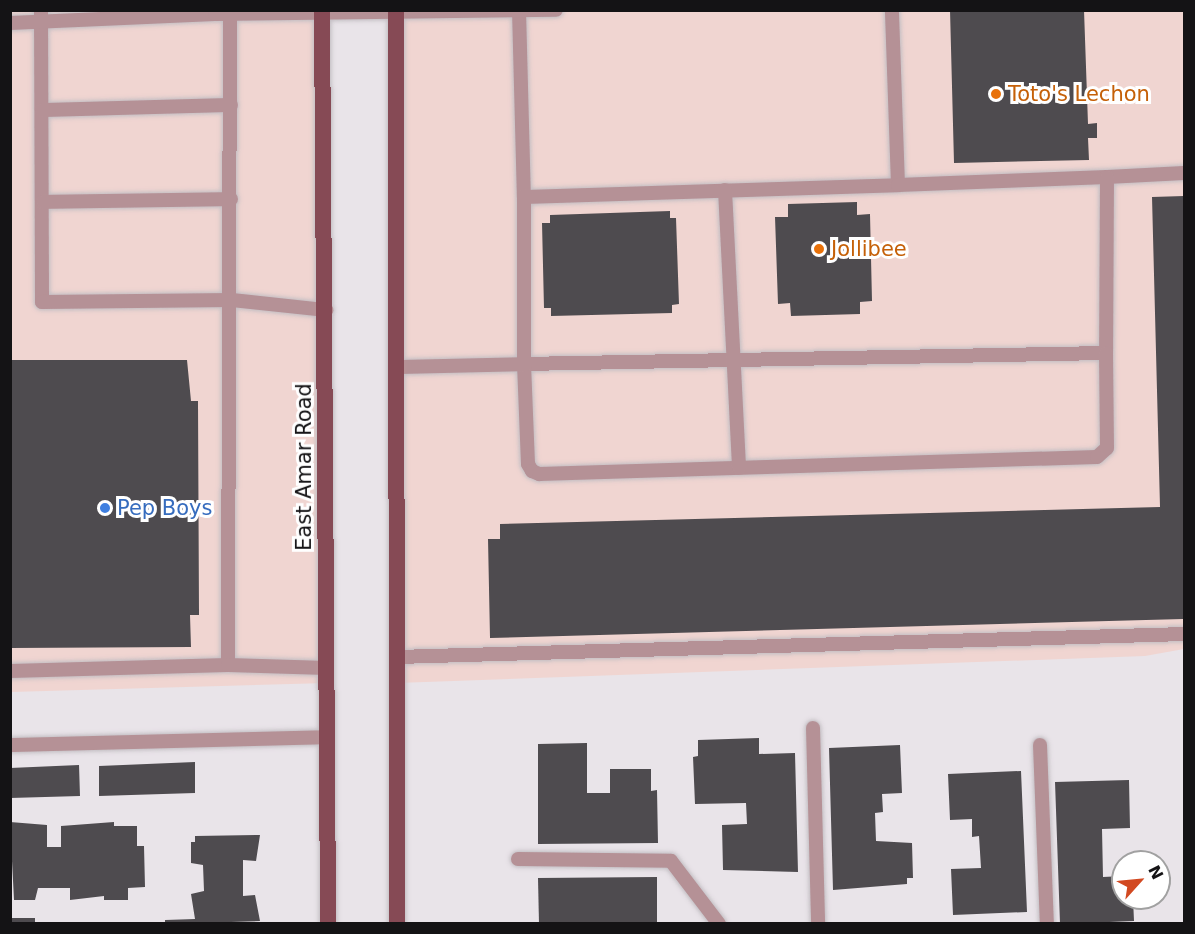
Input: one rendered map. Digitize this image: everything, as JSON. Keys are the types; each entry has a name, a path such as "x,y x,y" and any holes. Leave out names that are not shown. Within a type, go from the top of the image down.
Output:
{"main road":[{"name":"East Amar Road","path":"322,12 326,310 328,924"},
{"path":"396,12 397,924"}],"lane":[{"path":"10,23 41,16 230,12 482,13 556,10"},
{"path":"892,10 898,184"},
{"path":"519,11 524,197 524,363 528,464 532,471 539,474 1097,457 1107,448 1107,177"},
{"path":"228,665 232,300 230,12"},
{"path":"41,16 42,302 232,300 326,310"},
{"path":"42,110 231,105"},
{"path":"524,197 1185,173"},
{"path":"725,190 738,468"},
{"path":"43,202 231,199"},
{"path":"396,367 1106,353"},
{"path":"397,657 1185,634"},
{"path":"10,671 228,665 327,668"},
{"path":"813,728 819,924"},
{"path":"10,745 327,737"},
{"path":"1040,745 1047,924"},
{"path":"518,858 671,861 718,924"}],"shaded area":[{"path":"10,11 322,11 328,683 11,692"},
{"path":"396,11 1184,11 1184,649 1145,656 397,683"}],"building":[{"path":"950,10 1084,10 1088,124 1097,123 1097,138 1088,138 1089,160 954,163"},
{"path":"1184,196 1183,619 490,638 488,539 500,539 500,524 1160,507 1152,197"},
{"path":"857,202 857,215 870,214 872,301 860,302 860,314 791,316 790,303 778,304 775,217 788,217 788,204"},
{"path":"670,211 670,218 676,218 679,304 672,305 672,313 551,316 551,308 544,308 542,223 550,223 550,215"},
{"name":"Pep Boys","path":"10,360 187,360 191,401 198,401 199,615 190,615 191,647 10,648"},
{"path":"759,738 759,754 795,753 798,872 723,870 722,825 747,824 746,803 695,804 693,757 698,756 698,740"},
{"path":"587,743 587,793 610,793 610,769 651,769 651,791 657,790 658,843 538,844 538,744"},
{"path":"900,745 902,793 882,794 883,812 875,813 876,841 912,843 913,878 907,878 907,884 833,890 829,748"},
{"path":"195,762 195,793 99,796 99,766"},
{"path":"79,765 80,796 10,798 10,768"},
{"path":"1021,771 1027,912 953,915 951,869 981,868 979,836 972,837 972,819 950,820 948,774"},
{"path":"1129,780 1130,828 1102,829 1103,877 1111,877 1111,910 1134,910 1134,921 1060,924 1055,782"},
{"path":"10,822 47,825 47,847 61,847 61,826 114,822 114,826 137,826 137,846 144,846 145,887 128,888 128,900 104,900 104,896 70,900 70,888 38,888 35,900 14,900"},
{"path":"260,835 256,861 243,860 243,896 255,895 260,921 165,924 165,920 195,919 191,894 204,891 203,865 191,863 191,842 195,842 195,836"},
{"path":"657,877 657,924 539,924 538,878"},
{"path":"10,918 35,918 35,924 10,924"}],"place":[{"name":"Toto's Lechon","path":"996,94"},
{"name":"Jollibee","path":"819,249"},
{"name":"Pep Boys","path":"105,508"}]}
